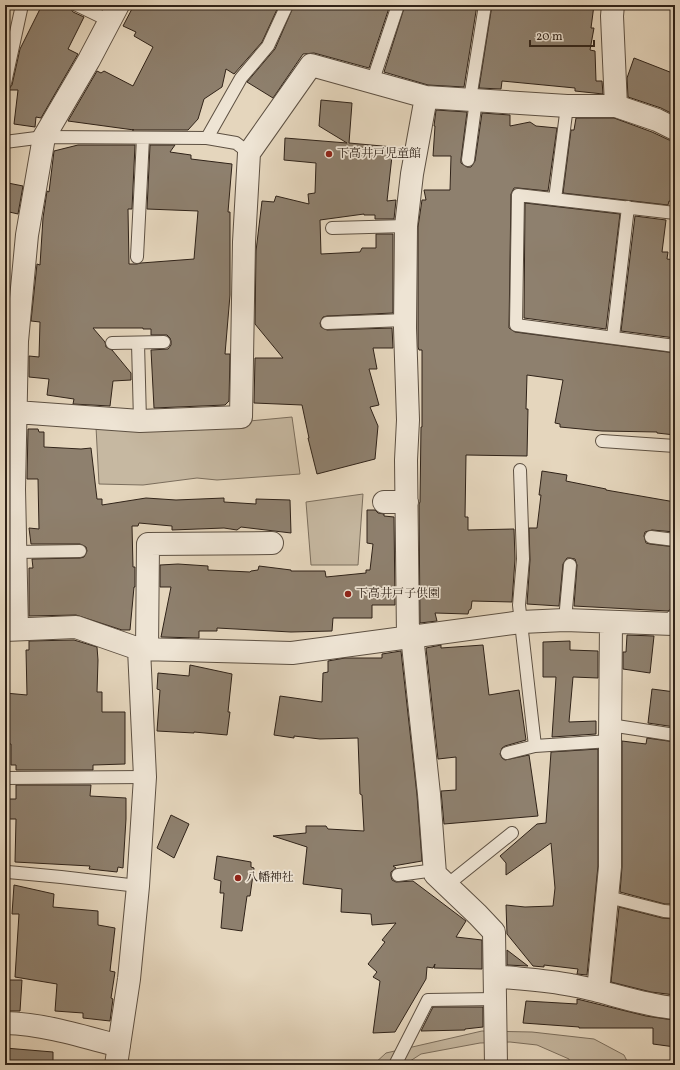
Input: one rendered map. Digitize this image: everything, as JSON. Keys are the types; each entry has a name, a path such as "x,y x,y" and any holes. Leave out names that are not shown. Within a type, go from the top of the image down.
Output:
{"street":[{"path":"613,5 612,16 616,106"},
{"path":"114,13 44,137 27,235 17,341 14,489 15,552 11,629 76,627 143,649 292,653 521,622 565,620 674,624 675,621"},
{"path":"16,412 140,421 241,417 244,242 249,152 312,65 426,97 567,106 616,106 657,120 675,129"},
{"path":"426,97 412,174 406,226 405,320 408,420 406,460 408,638 413,645 441,877 494,932 496,1065"},
{"path":"384,502 407,502"},
{"path":"5,1023 25,1023 74,1034 118,1055 129,979 138,886 145,777 143,649 148,544 272,543"},
{"path":"598,991 610,867 611,622"},
{"path":"495,976 571,985 664,1007 675,1008"}],"lane":[{"path":"5,83 22,5"},
{"path":"77,5 114,13"},
{"path":"207,138 241,78 268,46 287,5"},
{"path":"372,83 398,5"},
{"path":"468,160 473,100 485,5"},
{"path":"556,199 567,106"},
{"path":"5,142 44,137 207,138 236,143 249,152"},
{"path":"137,257 143,138"},
{"path":"675,213 518,195 516,325 675,346"},
{"path":"612,337 628,207"},
{"path":"332,228 406,226"},
{"path":"327,323 405,320"},
{"path":"112,343 164,342"},
{"path":"138,343 140,421"},
{"path":"602,441 675,446"},
{"path":"520,470 523,559 518,605 535,746"},
{"path":"651,537 675,540"},
{"path":"15,552 80,551"},
{"path":"565,620 570,565"},
{"path":"507,753 535,746 610,733 675,735"},
{"path":"5,778 145,777"},
{"path":"398,875 441,877 512,833"},
{"path":"8,872 138,886"},
{"path":"608,897 664,911 675,912"},
{"path":"395,1065 428,1000 495,999"}],"shaded area":[{"path":"292,417 300,474 217,480 197,478 143,485 99,484 96,427 164,429"},
{"path":"363,494 358,565 311,565 306,502"},
{"path":"482,1031 532,1032 594,1039 624,1055 629,1065 570,1065 569,1059 537,1045 510,1042 480,1043 421,1054 404,1065 373,1065 386,1053"}],"building":[{"path":"42,5 70,5 73,12 84,17 68,49 78,54 41,118 36,117 35,127 14,124 18,90 8,90 12,85 20,49"},
{"path":"134,5 279,5 262,42 234,74 226,69 222,87 204,99 198,119 188,130 134,130 68,121 97,71 101,73 104,71 133,86 153,47 134,36 136,32 123,26"},
{"path":"294,5 390,5 369,68 314,53 303,54 273,98 247,82 275,49"},
{"path":"405,5 477,5 464,87 428,85 384,72"},
{"path":"492,5 594,5 591,28 594,28 590,50 595,51 596,81 602,81 603,94 575,91 575,88 502,81 501,89 479,88"},
{"path":"634,58 675,74 675,115 661,108 628,97 627,78"},
{"path":"321,100 352,103 349,143 393,147 387,201 396,200 394,219 375,219 375,215 364,214 320,220 321,254 360,252 362,248 376,248 376,234 393,234 393,313 327,316 323,317 320,323 321,327 327,330 392,328 393,348 373,348 377,369 369,369 379,405 370,407 378,426 375,459 317,474 302,405 254,403 255,358 283,358 255,324 256,251 262,201 274,202 276,196 309,204 308,194 315,193 316,163 284,160 285,138 347,143 319,126"},
{"path":"436,110 467,112 461,163 467,167 471,167 475,161 482,113 510,115 510,126 530,122 536,126 557,128 548,191 514,188 511,194 509,328 515,332 675,353 675,435 657,432 602,431 560,427 560,424 555,423 563,380 527,375 527,456 466,455 465,517 468,517 468,530 514,529 515,559 512,602 472,601 471,609 469,610 468,614 435,613 437,621 420,623 419,504 422,427 422,350 419,350 418,347 418,227 422,200 426,200 424,190 450,190 451,156 433,156"},
{"path":"576,118 614,118 675,141 675,202 669,201 668,205 563,193 571,130 574,130"},
{"path":"78,145 135,145 132,209 128,209 129,264 194,259 198,211 147,209 150,145 175,145 170,152 191,155 191,159 232,164 228,212 230,212 230,295 225,354 230,354 229,401 225,405 154,408 151,350 168,349 171,345 171,341 167,335 151,335 151,329 93,328 105,342 106,347 112,350 131,373 131,380 113,381 110,406 73,404 74,399 47,395 49,379 29,377 29,356 39,357 40,322 31,321 37,264 40,265 43,218 47,191 49,192 54,151"},
{"path":"8,183 23,186 18,214 5,211 5,186 7,186"},
{"path":"525,203 620,214 606,329 524,318"},
{"path":"635,216 666,220 662,252 668,252 667,259 675,260 675,338 621,331"},
{"path":"28,429 38,429 39,432 44,432 44,447 81,449 91,448 97,499 102,499 102,505 146,498 176,500 224,498 224,502 256,504 256,499 290,500 291,533 241,527 237,530 224,528 172,530 172,526 139,523 138,526 132,526 135,587 130,630 122,630 76,615 29,616 29,568 33,568 32,559 80,558 84,557 87,551 86,547 80,544 31,544 29,528 39,529 38,479 27,479"},
{"path":"542,471 567,475 566,481 606,490 675,502 675,532 652,530 645,532 644,536 646,543 675,547 675,579 671,609 668,611 574,606 577,565 575,559 570,558 567,558 563,564 559,606 527,604 530,560 529,528 537,528"},
{"path":"367,510 375,510 378,513 384,514 384,516 394,517 395,605 372,605 372,618 333,618 332,631 291,632 217,628 217,631 199,631 199,638 161,637 171,587 160,587 160,565 178,564 208,566 208,570 250,572 258,570 259,566 291,571 325,571 326,577 366,573 366,570 370,570 373,544 367,543"},
{"path":"627,635 654,636 650,673 623,669 623,652 626,652"},
{"path":"74,640 97,647 97,692 102,692 102,712 125,712 125,764 93,765 93,770 16,770 16,765 11,765 11,744 5,744 5,693 27,695 26,650 29,650 29,641"},
{"path":"570,641 570,650 598,651 598,678 573,677 569,722 596,721 596,734 552,737 556,677 543,677 543,642"},
{"path":"441,645 441,648 483,645 489,695 519,690 526,740 505,746 502,748 500,754 505,760 529,755 538,816 444,824 441,791 456,790 456,757 438,759 426,648"},
{"path":"401,651 417,795 422,861 393,866 396,868 391,872 392,880 396,882 413,881 466,921 456,937 482,940 482,969 434,968 435,964 433,968 427,967 426,979 395,1032 373,1033 380,981 373,977 377,972 368,964 385,942 382,940 396,923 372,925 371,914 341,912 342,889 303,884 307,847 273,836 306,833 306,826 326,826 328,829 364,831 362,795 360,794 358,738 320,739 294,736 294,738 274,735 280,696 322,702 323,673 328,672 328,661 345,658 382,658 382,654"},
{"path":"190,665 232,674 227,735 157,731 160,690 157,689 158,673 189,676"},
{"path":"652,689 675,692 675,727 648,723"},
{"path":"647,738 675,742 675,774 671,803 675,804 675,904 665,904 620,892 622,867 622,741 646,744"},
{"path":"598,749 598,866 587,975 577,974 578,969 544,965 544,967 533,966 507,934 506,905 525,907 553,906 555,888 551,843 506,875 506,863 500,856 537,824 546,823 551,752"},
{"path":"16,785 91,785 90,796 126,798 123,868 118,867 117,872 89,869 90,866 15,862 16,819 5,819 5,799 16,799"},
{"path":"171,815 189,824 174,858 157,848"},
{"path":"217,856 251,862 251,867 254,868 250,896 247,896 242,931 221,928 224,893 220,893 221,881 214,879"},
{"path":"14,885 54,894 53,907 98,911 98,925 115,928 110,971 115,972 111,998 113,999 110,1021 83,1018 83,1013 55,1011 57,984 15,977 19,914 12,914"},
{"path":"619,907 662,918 674,919 671,968 675,968 675,995 651,992 611,982"},
{"path":"507,950 528,966 507,965"},
{"path":"5,980 22,980 20,1011 5,1011"},
{"path":"577,999 646,1016 673,1020 673,1027 675,1027 675,1047 653,1044 653,1028 579,1028 523,1023 526,1001 577,1004"},
{"path":"433,1007 483,1007 483,1027 465,1030 421,1031"},
{"path":"5,1048 53,1052 53,1065 5,1065"}],"place":[{"name":"下高井戸児童館","path":"329,154"},
{"name":"下高井戸子供園","path":"348,594"},
{"name":"八幡神社","path":"238,878"}]}
